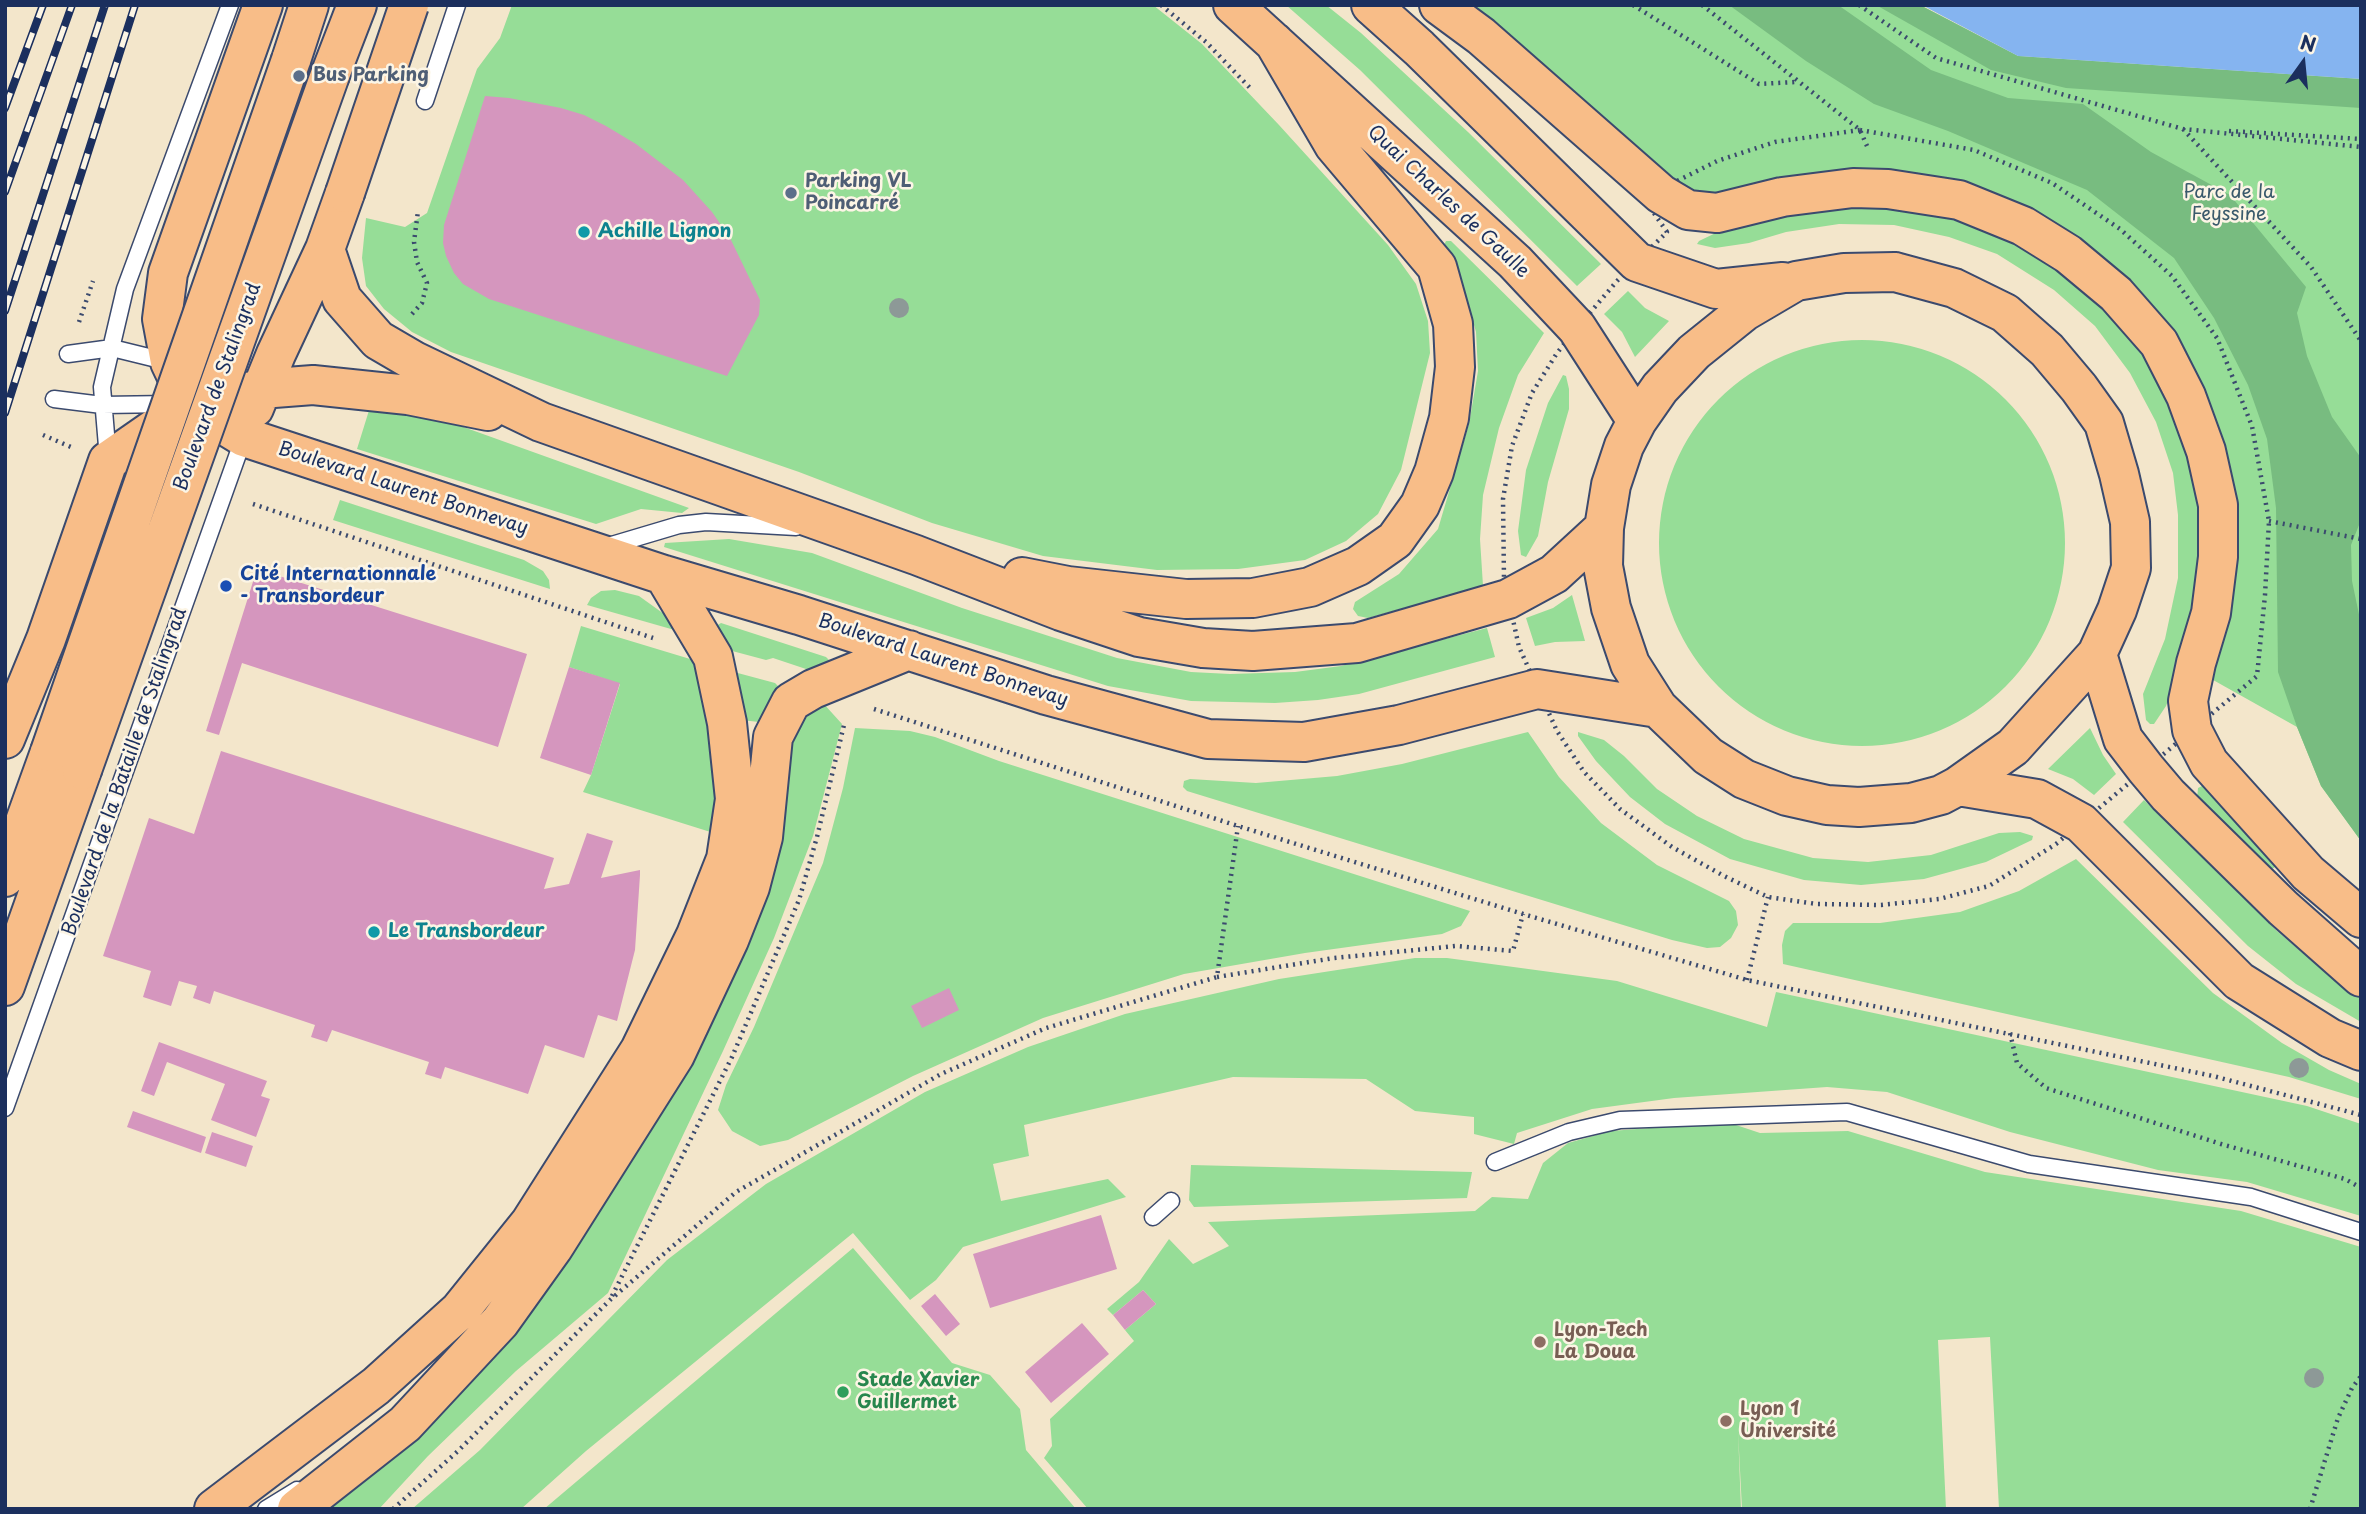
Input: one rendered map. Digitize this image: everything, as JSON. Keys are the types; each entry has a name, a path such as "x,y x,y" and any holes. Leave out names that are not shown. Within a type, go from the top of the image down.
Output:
{"main road":[{"path":"191,378 162,319 168,273 199,137 263,5"},
{"name":"Boulevard de Stalingrad","path":"66,761 309,5"},
{"name":"Boulevard de Stalingrad","path":"66,761 357,5"},
{"path":"244,437 261,389 325,249 410,5"},
{"name":"Quai Charles de Gaulle","path":"1233,5 1516,262 1577,328 1637,421"},
{"path":"1371,5 1419,48 1637,262 1716,289 1796,281 1844,272 1895,272 1954,288 2005,313 2047,350 2079,387 2104,423 2130,522 2131,568 2117,610 2097,654 2013,747 1958,786 1941,795 1911,803 1859,807 1826,805 1787,796 1744,779 1708,756 1658,708 1630,664 1611,608 1604,566 1604,528 1611,485 1624,446 1637,421 1660,388 1694,352 1745,311 1796,281"},
{"path":"1439,5 1481,36 1661,194 1688,210 1717,213 1782,197 1853,188 1888,189 1959,200 2023,226 2068,254 2116,294 2159,343 2186,396 2206,451 2218,505 2218,557 2211,613 2188,701 2192,730 2209,763 2308,873 2361,918"},
{"path":"916,555 1068,586 1186,599 1253,598 1310,587 1358,566 1395,540 1420,505 1434,471 1449,418 1455,366 1453,324 1437,267 1334,145 1274,41"},
{"path":"325,249 342,299 378,340 414,361 541,422 916,555 1060,611 1139,637 1203,648 1253,651 1357,643 1508,599 1554,574 1604,528"},
{"path":"191,378 261,389 313,385 408,395 541,422"},
{"path":"5,739 47,639 108,461 191,378"},
{"name":"Boulevard Laurent Bonnevay","path":"191,378 244,437 664,575 1046,695 1208,739 1304,742 1399,725 1537,689 1658,708"},
{"path":"214,1509 376,1386 460,1310 530,1223 640,1050 696,935 726,859 735,799 727,723 713,657 664,575"},
{"path":"297,1509 405,1424 507,1311 553,1248 675,1055 730,940 750,887 763,836 773,737 791,702 813,689 909,650"},
{"path":"2097,654 2123,739 2168,796 2273,899 2361,977"},
{"path":"5,877 66,761"},
{"path":"5,986 66,761"},
{"path":"1958,786 2037,799 2081,823 2239,981 2329,1038 2361,1051"}],"lane":[{"path":"108,461 102,387 125,289 199,137 230,5"},
{"path":"425,101 457,5"},
{"path":"68,354 112,348 191,378"},
{"path":"54,399 102,405 191,378"},
{"name":"Boulevard de la Bataille de Stalingrad","path":"5,1108 244,437"},
{"path":"590,551 679,525 706,522 837,529"},
{"path":"1495,1162 1569,1132 1620,1120 1847,1112 2029,1164 2251,1197 2361,1232"},
{"path":"1153,1217 1171,1201"},
{"path":"266,1509 405,1424"}],"path":[{"path":"1161,5 1206,42 1261,100"},
{"path":"1633,5 1759,84 1797,81"},
{"path":"1702,5 1860,130 1888,189"},
{"path":"1859,5 1936,58 2183,129 2361,147"},
{"path":"2183,129 2361,139"},
{"path":"2183,129 2311,267 2361,341"},
{"path":"404,321 416,312 426,292 427,283 417,262 414,242 418,211"},
{"path":"1504,579 1503,499 1512,446 1532,393 1557,353"},
{"path":"2270,521 2361,539"},
{"path":"1557,731 1584,772 1620,809 1672,847 1768,897 1817,904 1881,905 1939,899 1989,886 2056,844"},
{"path":"1217,976 1238,826 1747,980 2010,1032 2213,1076 2361,1115"},
{"path":"1747,980 1768,897"},
{"path":"393,1509 458,1451 610,1300 736,1192 941,1074 1046,1028 1217,976 1334,958 1455,946 1513,951 1523,914"},
{"path":"2010,1032 2017,1063 2046,1087 2209,1140 2346,1180 2361,1188"},
{"path":"2310,1509 2338,1418 2352,1388 2361,1376"}],"green space":[{"path":"512,5 1153,5 1202,44 1279,125 1388,245 1416,284 1428,321 1430,353 1401,470 1378,514 1346,541 1305,560 1238,569 1157,570 1043,556 932,523 799,472 451,352 412,332 384,309 366,286 362,258 366,218 405,227 427,213 477,69 500,38"},
{"path":"1286,5 1326,5 1361,33 1468,132 1601,264 1577,286 1360,70"},
{"name":"Parc de la Feyssine","path":"1460,5 1920,5 2018,56 2361,79 2361,841 2321,786 2297,727 2206,676 2197,391 2013,207 1729,196 1678,191"},
{"path":"1729,5 1838,5 1931,70 2008,98 2083,104 2151,152 2230,195 2306,287 2297,313 2307,356 2332,417 2361,458 2361,520 2351,545 2352,581 2361,624 2361,841 2321,786 2278,672 2276,508 2267,439 2248,385 2214,318 2174,258 2087,190 1948,131 1874,104 1806,61"},
{"path":"1876,5 1920,5 2018,56 2361,79 2361,108 2066,88 1991,70"},
{"path":"1815,203 1923,205 2021,239 2129,328 2164,383 2200,486 2203,572 2184,658 2166,706 2154,724 2146,720 2143,694 2165,639 2178,578 2178,515 2173,473 2156,422 2130,373 2095,326 2054,290 1997,254 1949,237 1894,225 1839,224 1786,232 1749,243 1715,248 1697,244 1724,229"},
{"path":"1446,241 1451,241 1544,333 1518,375 1499,428 1483,495 1480,539 1483,586 1368,618 1358,616 1353,609 1355,602 1399,574 1438,529 1469,424 1478,371 1476,332 1464,289 1444,245"},
{"path":"1628,291 1645,308 1669,321 1635,357 1622,332 1604,314"},
{"path":"1862,340 1902,344 1940,355 1975,374 2006,399 2031,430 2050,465 2061,503 2065,543 2061,583 2050,621 2031,656 2006,687 1975,712 1940,731 1902,742 1862,746 1822,742 1784,731 1749,712 1718,687 1693,656 1674,621 1663,583 1659,543 1663,503 1674,465 1693,430 1718,399 1749,374 1784,355 1822,344"},
{"path":"1563,375 1566,376 1569,389 1569,409 1548,482 1538,536 1526,557 1521,555 1518,531 1526,470 1548,403"},
{"path":"371,404 430,415 689,508 682,513 641,509 596,524 357,449"},
{"path":"340,500 524,560 543,571 549,580 550,589 333,520"},
{"path":"729,539 812,553 962,608 1117,658 1191,672 1295,672 1341,666 1487,628 1495,657 1359,694 1318,700 1275,703 1191,701 1108,686 664,547 665,543"},
{"path":"615,590 639,596 671,619 685,633 587,605 591,598 601,591"},
{"path":"1572,595 1585,641 1535,646 1526,618 1553,608"},
{"path":"721,623 826,657 830,661 829,667 812,671 773,658 766,660 721,648 716,626"},
{"path":"581,626 700,662 717,737 720,835 583,792 620,684 569,667"},
{"path":"734,672 775,683 780,688 768,703 759,722 741,720"},
{"path":"823,703 842,724 813,836 774,938 608,1293 516,1371 428,1456 379,1509 324,1509 450,1399 533,1310 690,1069 745,952 770,878 782,769 795,732 809,714"},
{"path":"855,728 910,731 935,737 999,761 1470,911 1461,926 1442,934 1305,953 1184,974 1043,1018 913,1076 788,1140 760,1146 732,1131 718,1110 726,1085 754,1027 823,863 843,788"},
{"path":"2090,728 2116,774 2094,795 2073,779 2048,769"},
{"path":"1528,732 1559,777 1601,823 1657,865 1729,901 1736,911 1738,925 1731,938 1720,947 1707,948 1672,940 1187,791 1183,787 1184,781 1190,779 1256,783 1337,776 1402,764"},
{"path":"1578,732 1604,740 1657,789 1697,816 1744,839 1813,858 1868,862 1931,855 1999,833 2020,832 2033,836 2032,840 1986,862 1924,879 1861,885 1804,880 1730,859 1665,824 1630,797 1596,761 1578,736"},
{"path":"2204,785 2277,863 2274,868 2270,869 2197,799 2198,788"},
{"path":"2144,800 2277,931 2325,972 2361,995 2361,1022 2296,984 2248,946 2123,822"},
{"path":"2076,859 2213,993 2282,1043 2329,1070 2361,1084 2361,1099 2289,1077 1783,964 1782,945 1785,931 1793,923 1880,923 1960,912 2019,891"},
{"path":"1415,958 1447,958 1617,981 1767,1027 1776,992 2307,1106 2361,1124 2361,1216 2247,1182 2158,1170 2010,1132 1887,1092 1827,1087 1674,1098 1592,1109 1517,1133 1514,1144 1474,1134 1474,1117 1415,1111 1366,1079 1233,1077 1024,1125 1029,1156 993,1164 1001,1201 1108,1179 1126,1197 963,1247 936,1280 910,1300 853,1233 586,1451 521,1509 412,1509 480,1450 667,1260 766,1184 925,1092 1028,1047 1125,1014 1279,979"},
{"name":"Lyon 1 Université","path":"1727,1122 1760,1133 1848,1131 1985,1172 2241,1211 2361,1247 2361,1509 1999,1509 1990,1337 1938,1340 1946,1509 1742,1509 1738,1431 1741,1509 1088,1509 1044,1458 1052,1446 1050,1419 1134,1341 1125,1330 1156,1304 1143,1290 1113,1315 1107,1309 1139,1282 1169,1239 1193,1264 1229,1246 1208,1222 1475,1211 1492,1197 1528,1199 1543,1163 1568,1143 1611,1131"},
{"path":"1191,1165 1472,1172 1467,1198 1194,1207 1189,1200"},
{"name":"Stade Xavier Guillermet","path":"853,1248 952,1363 990,1375 1020,1409 1026,1450 1076,1509 544,1509"}],"water":[{"path":"1922,5 2361,5 2361,79 2018,56"}],"building":[{"name":"Achille Lignon","path":"485,96 561,108 606,126 636,144 683,180 712,212 730,238 760,300 759,315 727,376 489,299 463,284 446,256 443,243 444,225"},
{"path":"257,569 527,654 498,747 242,663 219,735 206,731"},
{"path":"569,667 620,683 591,775 540,758"},
{"name":"Le Transbordeur","path":"221,751 554,858 544,889 569,884 587,833 613,841 601,878 640,870 635,950 617,1021 598,1015 584,1058 545,1045 528,1094 445,1067 441,1079 425,1074 429,1062 332,1030 327,1042 311,1037 315,1025 214,991 210,1004 193,998 197,986 179,981 171,1006 143,997 151,971 103,956 149,818 194,834"},
{"path":"949,988 959,1010 922,1028 911,1006"},
{"path":"159,1042 267,1081 261,1096 270,1099 256,1137 211,1120 225,1084 167,1062 154,1096 141,1091"},
{"path":"133,1111 206,1137 201,1153 127,1127"},
{"path":"212,1132 253,1146 246,1167 205,1153"},
{"path":"1101,1215 1117,1269 990,1308 973,1254"},
{"path":"1143,1290 1156,1304 1125,1330 1113,1315"},
{"path":"935,1294 960,1324 946,1336 921,1306"},
{"path":"1082,1323 1109,1354 1051,1403 1025,1372"}],"railway":[{"path":"5,108 43,5"},
{"path":"5,192 72,5"},
{"path":"5,311 105,5"},
{"path":"5,413 135,5"}],"place":[{"name":"Bus Parking","path":"299,76"},
{"name":"Parking VL Poincarré","path":"791,193"},
{"name":"Achille Lignon","path":"584,232"},
{"name":"Cité Internationnale - Transbordeur","path":"226,586"},
{"name":"Le Transbordeur","path":"374,932"},
{"name":"Lyon-Tech La Doua","path":"1540,1342"},
{"name":"Stade Xavier Guillermet","path":"843,1392"},
{"name":"Lyon 1 Université","path":"1726,1421"}]}
